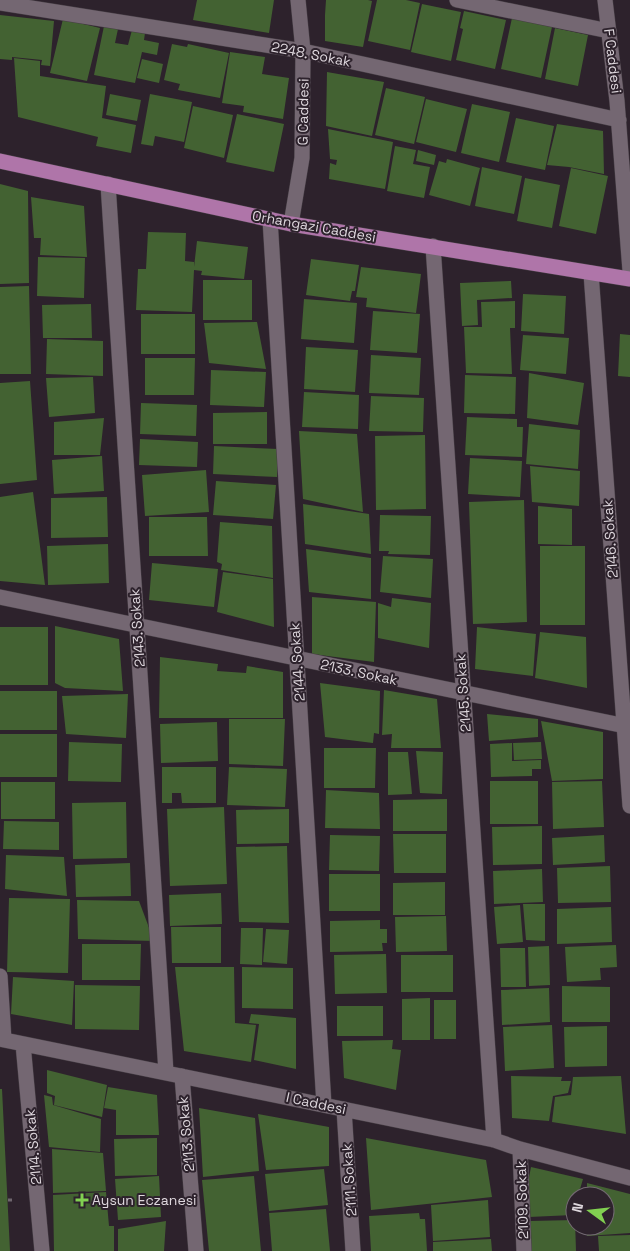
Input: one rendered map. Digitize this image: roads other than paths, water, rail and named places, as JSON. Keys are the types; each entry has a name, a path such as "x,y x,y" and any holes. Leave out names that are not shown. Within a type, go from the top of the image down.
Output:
{"main road":[{"name":"Orhangazi Caddesi","path":"0,161 291,224 630,279"}],"street":[{"name":"G Caddesi","path":"291,224 302,158 303,51 298,0"},
{"path":"457,0 609,31"},
{"name":"F Caddesi","path":"605,0 609,31 624,102 619,120 630,271"},
{"name":"2248. Sokak","path":"0,2 303,51 619,120"},
{"name":"2143. Sokak","path":"108,184 166,1072"},
{"name":"2144. Sokak","path":"270,219 324,1105"},
{"name":"2145. Sokak","path":"433,246 494,1140"},
{"name":"2146. Sokak","path":"591,273 627,726 630,806"},
{"name":"2133. Sokak","path":"0,597 627,726"},
{"path":"0,976 2,1039"},
{"name":"I Caddesi","path":"2,1039 494,1140 520,1149 630,1178"},
{"name":"2114. Sokak","path":"23,1044 42,1251"},
{"name":"2113. Sokak","path":"182,1076 196,1251"},
{"name":"2111. Sokak","path":"344,1109 353,1251"},
{"name":"2109. Sokak","path":"520,1149 524,1251"}],"place":[{"name":"Aysun Eczanesi","path":"82,1200"}]}
